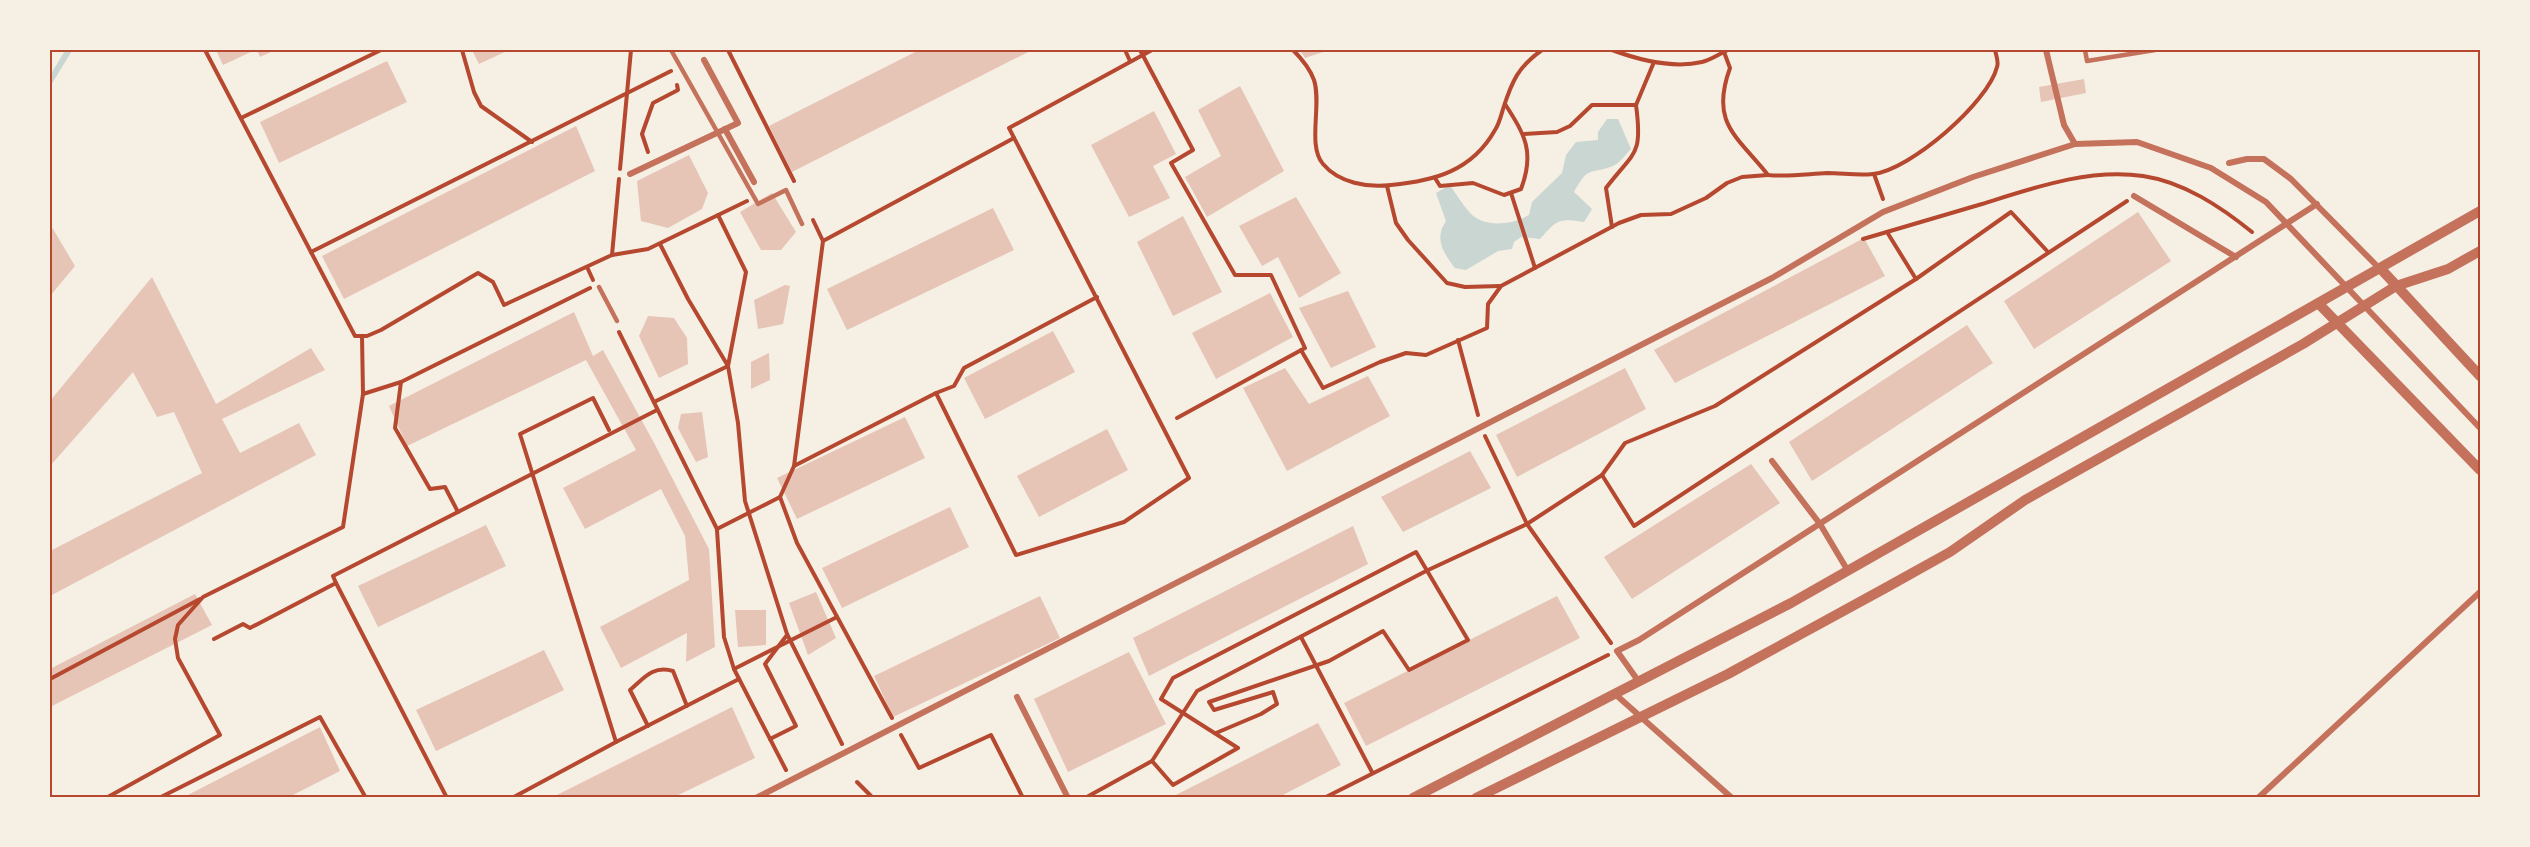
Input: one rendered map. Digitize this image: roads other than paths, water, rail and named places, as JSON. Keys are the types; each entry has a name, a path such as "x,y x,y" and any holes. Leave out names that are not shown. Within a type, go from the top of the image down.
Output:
{"street":[{"path":"2046,50 2064,125 2074,144"},
{"path":"630,174 738,123 704,60"},
{"path":"725,129 754,182"},
{"path":"756,798 1772,278 1887,211 1973,177 2074,144 2137,142 2211,168 2266,202 2481,428"},
{"path":"2229,163 2247,159 2264,159 2291,179 2381,269 2481,376"},
{"path":"2134,196 2236,256"},
{"path":"1639,682 1617,651 1639,640 2317,204"},
{"path":"1413,798 1791,603 2481,211"},
{"path":"1476,798 1728,674 1950,552 2025,500 2303,344 2396,286 2448,269 2481,251"},
{"path":"2319,304 2481,470"},
{"path":"1772,461 1820,524 1848,571"},
{"path":"2258,798 2481,592"},
{"path":"1615,694 1732,798"},
{"path":"1017,697 1068,798"}],"lane":[{"path":"671,50 758,204 786,190 802,224"},
{"path":"2085,50 2087,61 2155,50"},
{"path":"597,286 616,321"}],"waterway":[{"path":"50,81 69,50"}]}
